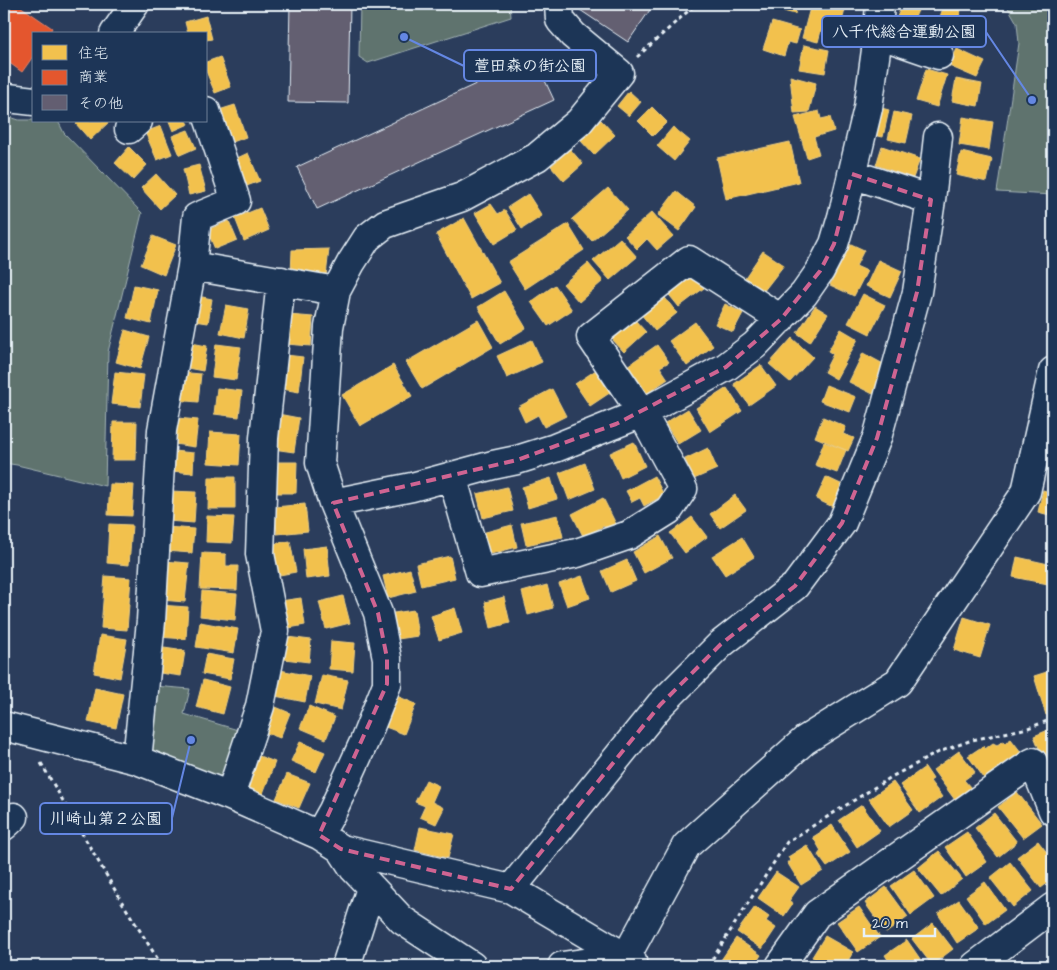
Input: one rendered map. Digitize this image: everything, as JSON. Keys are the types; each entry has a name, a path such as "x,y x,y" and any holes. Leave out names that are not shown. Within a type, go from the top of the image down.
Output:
{"street":[{"path":"115,32 135,4"},
{"path":"472,966 402,920 330,842 333,810 364,742 387,684 387,658 378,613 320,463 329,327 336,291 367,238 386,224 462,197 537,157 579,122 619,73 573,35 560,20 558,4"},
{"path":"334,503 412,487 517,460 555,448 642,413 726,367 756,345 804,294 820,271 834,244 868,108 873,78 880,4"},
{"path":"878,34 939,55"},
{"path":"4,96 32,101"},
{"path":"137,760 151,621 162,430 192,266 197,217 236,201 208,117"},
{"path":"511,889 660,705 721,644 796,586 842,523 877,438 915,301 931,200 938,137"},
{"path":"852,174 931,200"},
{"path":"452,476 480,573 577,553 629,535 669,510 683,489 642,413 592,337 689,260 781,319"},
{"path":"192,266 336,291"},
{"path":"230,796 260,706 275,631 260,554 264,438 281,281"},
{"path":"632,962 686,846 805,740 898,682 1026,492 1053,371"},
{"path":"13,728 137,760 230,796 330,842 511,889 632,962"},
{"path":"780,966 817,914 1033,762 1053,811"},
{"path":"346,966 371,888"},
{"path":"975,966 1053,907"},
{"path":"562,966 632,962"}],"path":[{"path":"619,73 696,4"},
{"path":"708,966 787,842 893,776 939,752 972,740 1028,728 1053,719"},
{"path":"13,728 162,966"}],"highlighted area":[{"path":"852,174 931,200 917,292 877,438 842,523 795,586 721,644 660,705 511,889 341,849 319,835 387,684 387,658 378,613 333,503 517,460 616,424 726,367 781,319 820,271 834,244"}],"green space":[{"path":"360,4 510,4 511,17 368,63 359,57"},
{"path":"1006,4 1053,4 1053,195 997,192 1019,43 1017,23"},
{"path":"4,115 19,120 32,120 32,122 58,122 64,133 142,213 108,352 105,486 4,463"},
{"path":"154,686 190,689 184,714 238,730 222,779 146,749"}],"building: 住宅":[{"path":"773,4 797,4 795,14 771,8"},
{"path":"811,4 823,4 845,10 839,32 822,27 818,42 802,38"},
{"path":"903,4 921,4 909,30 894,23"},
{"path":"944,4 961,10 951,42 934,37"},
{"path":"206,16 212,39 208,40 208,32 188,32 185,22"},
{"path":"772,22 800,30 796,44 788,42 784,56 763,49"},
{"path":"804,45 829,50 825,73 799,69"},
{"path":"957,49 985,62 977,78 949,66"},
{"path":"220,57 231,87 215,93 208,76 208,61"},
{"path":"926,69 947,75 937,107 916,101"},
{"path":"790,76 816,83 809,112 794,113"},
{"path":"956,79 982,84 978,106 952,101"},
{"path":"629,91 641,102 629,116 617,106"},
{"path":"235,105 246,137 230,143 219,110"},
{"path":"874,106 889,110 883,137 868,134"},
{"path":"652,107 667,122 653,136 638,121"},
{"path":"819,111 821,119 830,117 834,131 814,137 819,154 807,158 795,117"},
{"path":"894,112 912,116 906,143 888,139"},
{"path":"963,117 993,122 989,150 959,145"},
{"path":"601,120 615,135 594,155 580,140"},
{"path":"78,122 109,122 90,140 76,124"},
{"path":"169,122 188,122 189,124 173,131"},
{"path":"161,126 172,154 157,160 145,132"},
{"path":"673,127 690,141 674,161 657,146"},
{"path":"188,130 196,148 180,155 172,136"},
{"path":"790,142 799,182 726,199 717,158"},
{"path":"882,146 920,159 913,178 876,165"},
{"path":"129,147 147,165 133,180 115,163"},
{"path":"570,149 583,164 564,181 551,166"},
{"path":"961,152 992,159 987,182 956,175"},
{"path":"248,153 260,181 244,187 233,160"},
{"path":"199,165 206,191 189,195 183,169"},
{"path":"156,174 175,195 160,209 141,188"},
{"path":"608,188 628,210 592,241 572,219"},
{"path":"676,191 696,207 679,231 658,215"},
{"path":"528,194 542,216 522,229 508,207"},
{"path":"491,204 498,214 505,210 517,230 494,244 475,213"},
{"path":"260,208 269,230 244,241 235,218"},
{"path":"652,212 673,236 657,250 647,239 637,249 625,236"},
{"path":"464,218 500,283 471,299 436,234"},
{"path":"229,221 237,240 215,249 207,230"},
{"path":"568,224 584,250 525,289 508,262"},
{"path":"153,236 176,245 164,275 141,265"},
{"path":"620,238 637,257 610,280 593,261"},
{"path":"851,244 864,250 856,266 867,271 854,296 830,285"},
{"path":"329,249 326,276 291,274 292,250"},
{"path":"763,251 784,265 763,292 744,279"},
{"path":"878,260 902,271 890,297 866,286"},
{"path":"588,263 603,281 579,302 563,284"},
{"path":"691,272 704,288 679,307 666,291"},
{"path":"134,285 158,290 151,324 127,318"},
{"path":"555,285 572,310 548,326 531,302"},
{"path":"504,291 526,328 500,344 478,307"},
{"path":"662,294 677,313 655,331 640,313"},
{"path":"863,294 885,305 870,334 848,323"},
{"path":"193,295 212,299 208,323 188,320"},
{"path":"725,304 743,313 733,332 715,324"},
{"path":"226,305 249,309 244,338 220,333"},
{"path":"815,306 828,314 810,342 797,333"},
{"path":"289,315 313,317 311,346 286,344"},
{"path":"634,319 646,332 624,352 612,339"},
{"path":"478,320 493,347 422,389 406,362"},
{"path":"695,322 713,346 687,366 669,341"},
{"path":"841,329 858,339 836,379 824,372 833,354 828,351"},
{"path":"125,330 149,337 140,369 116,362"},
{"path":"792,338 813,357 790,382 769,364"},
{"path":"532,340 542,362 507,378 497,356"},
{"path":"186,342 207,346 203,371 182,367"},
{"path":"216,344 241,347 236,380 212,377"},
{"path":"657,345 669,362 660,367 668,379 646,394 627,366"},
{"path":"863,353 889,367 875,395 849,382"},
{"path":"286,355 303,357 299,392 282,389"},
{"path":"393,365 412,396 360,426 342,395"},
{"path":"761,365 776,386 749,405 734,384"},
{"path":"596,370 611,392 590,406 575,384"},
{"path":"115,372 144,375 140,407 111,404"},
{"path":"178,372 201,374 198,402 175,400"},
{"path":"826,385 856,397 850,412 820,401"},
{"path":"217,388 242,391 239,417 214,414"},
{"path":"727,388 742,411 710,432 696,408"},
{"path":"552,389 566,416 544,427 538,415 525,422 518,407"},
{"path":"688,409 701,430 678,444 665,423"},
{"path":"278,414 299,418 294,452 273,449"},
{"path":"823,417 846,427 843,434 854,438 848,451 815,437"},
{"path":"177,418 198,420 195,447 174,444"},
{"path":"113,422 137,422 136,460 112,460"},
{"path":"210,432 241,434 239,465 208,463"},
{"path":"634,442 645,466 621,478 610,453"},
{"path":"824,442 846,450 837,473 815,465"},
{"path":"708,448 717,469 694,479 685,459"},
{"path":"173,451 194,453 193,473 171,471"},
{"path":"275,462 297,462 296,493 275,493"},
{"path":"585,463 595,489 569,500 559,473"},
{"path":"654,476 664,495 644,506 640,498 632,502 626,491"},
{"path":"209,477 235,477 235,509 208,509"},
{"path":"826,477 845,486 835,508 816,499"},
{"path":"551,478 557,499 528,508 522,487"},
{"path":"110,484 134,485 132,516 108,515"},
{"path":"507,487 513,511 483,518 477,494"},
{"path":"1043,490 1053,493 1053,516 1038,512"},
{"path":"169,491 196,492 194,523 167,521"},
{"path":"735,495 746,510 720,528 710,514"},
{"path":"603,498 617,526 607,531 604,526 583,536 572,514"},
{"path":"305,504 308,531 277,534 275,507"},
{"path":"558,515 563,537 526,545 521,523"},
{"path":"207,516 234,517 232,543 206,542"},
{"path":"692,517 707,537 685,553 670,533"},
{"path":"109,524 132,525 129,565 107,563"},
{"path":"512,525 517,547 483,556 478,534"},
{"path":"166,527 194,529 192,553 164,551"},
{"path":"660,536 672,558 644,573 633,552"},
{"path":"742,537 754,557 725,575 712,556"},
{"path":"290,541 296,572 274,576 268,545"},
{"path":"327,546 330,576 306,579 303,549"},
{"path":"202,553 226,554 226,566 238,566 237,590 200,589"},
{"path":"450,556 455,578 421,586 416,564"},
{"path":"1017,557 1053,565 1053,585 1013,577"},
{"path":"627,560 636,581 611,592 602,571"},
{"path":"164,561 189,563 185,602 161,600"},
{"path":"410,569 416,591 388,598 383,576"},
{"path":"105,576 131,578 127,630 101,628"},
{"path":"582,576 590,598 567,606 559,584"},
{"path":"547,585 553,608 528,615 522,592"},
{"path":"202,591 237,594 235,620 200,616"},
{"path":"343,596 350,623 326,629 319,602"},
{"path":"504,597 510,623 491,628 485,602"},
{"path":"301,598 305,625 284,629 280,601"},
{"path":"159,605 188,607 186,639 158,637"},
{"path":"455,608 462,633 439,640 431,616"},
{"path":"414,610 418,636 391,640 387,614"},
{"path":"964,617 990,625 980,658 954,650"},
{"path":"200,622 238,629 234,653 196,647"},
{"path":"100,635 127,639 120,678 94,673"},
{"path":"287,637 311,640 309,662 284,659"},
{"path":"331,641 355,643 353,671 329,669"},
{"path":"157,647 185,651 181,676 153,672"},
{"path":"206,654 234,659 230,679 202,674"},
{"path":"1053,665 1053,713 1046,715 1034,676 1050,671 1048,667"},
{"path":"280,670 310,676 305,702 275,696"},
{"path":"322,675 348,680 341,710 315,704"},
{"path":"203,680 230,687 223,714 196,707"},
{"path":"95,688 123,694 116,728 88,722"},
{"path":"392,694 416,704 404,734 380,725"},
{"path":"271,705 290,713 280,738 261,731"},
{"path":"309,706 335,717 326,739 300,728"},
{"path":"1053,728 1053,756 1044,760 1034,736"},
{"path":"1011,739 1021,752 984,778 968,756 983,746 985,749 993,743 997,745"},
{"path":"300,742 325,752 316,772 291,761"},
{"path":"959,751 975,772 964,780 971,788 955,800 933,770"},
{"path":"254,754 275,762 262,796 241,788"},
{"path":"925,767 933,779 930,781 942,797 920,813 900,785"},
{"path":"287,774 310,783 299,808 276,799"},
{"path":"426,780 439,786 432,802 444,808 436,824 420,817 425,806 415,802"},
{"path":"893,782 913,810 889,827 869,799"},
{"path":"1017,792 1042,824 1023,838 998,807"},
{"path":"862,805 880,831 857,847 839,820"},
{"path":"994,813 1017,842 998,857 975,828"},
{"path":"832,825 850,852 827,867 818,855 821,851 813,837"},
{"path":"420,827 454,834 448,858 415,850"},
{"path":"967,832 987,862 966,877 945,847"},
{"path":"1038,841 1053,860 1053,879 1041,888 1017,857"},
{"path":"807,845 823,871 801,885 787,862 791,862 788,857"},
{"path":"939,851 962,879 941,896 918,868"},
{"path":"1010,862 1033,891 1013,907 990,878"},
{"path":"914,870 934,898 911,915 891,886"},
{"path":"776,872 799,887 789,901 793,903 784,916 758,898"},
{"path":"985,882 1005,910 986,924 966,896"},
{"path":"886,887 908,917 886,933 865,903"},
{"path":"959,900 979,928 957,943 938,914"},
{"path":"755,907 769,917 766,921 776,928 762,949 737,932"},
{"path":"859,907 880,937 858,952 837,922"},
{"path":"933,923 953,949 932,965 912,939"},
{"path":"825,936 853,952 845,966 828,966 812,957"},
{"path":"736,938 761,955 754,966 723,966 719,963"},
{"path":"907,940 925,966 892,966 885,955"}],"building: 商業":[{"path":"10,4 17,4 52,28 50,32 32,32 32,58 22,72 4,59 4,13"}],"building: その他":[{"path":"290,4 350,4 348,103 288,102"},
{"path":"584,4 654,4 628,42 580,10"},
{"path":"534,57 554,100 317,209 297,167"}],"place":[{"name":"萱田森の街公園","path":"404,37"},
{"name":"八千代総合運動公園","path":"1032,100"},
{"name":"川崎山第２公園","path":"191,740"}]}
